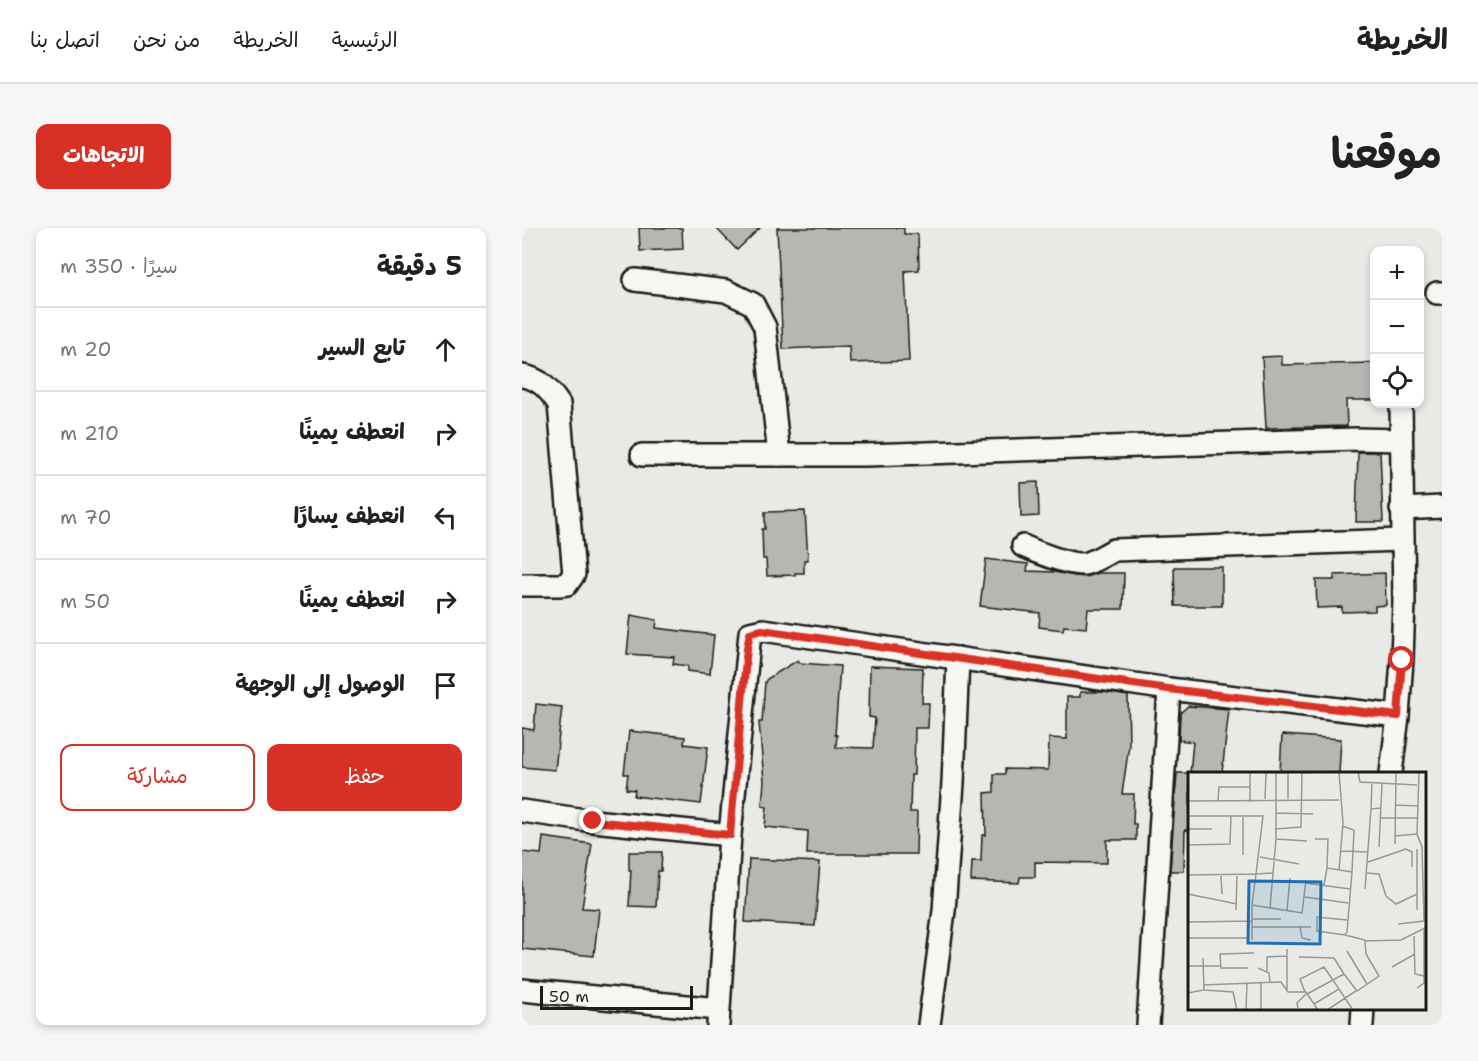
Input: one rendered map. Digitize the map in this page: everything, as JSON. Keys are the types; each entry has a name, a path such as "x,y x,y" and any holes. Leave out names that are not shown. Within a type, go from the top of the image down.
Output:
{"street":[{"path":"635,280 726,291 753,304 765,327 779,455"},
{"path":"522,376 532,377 547,388 558,404 574,574 567,584 522,585"},
{"path":"1391,772 1398,716 1403,625 1401,408"},
{"path":"642,455 866,455 1401,440"},
{"path":"1401,509 1442,507"},
{"path":"1023,546 1042,555 1084,564 1114,550 1401,540"},
{"path":"522,990 718,1017 730,835 750,633 762,630 1168,689 1398,716"},
{"path":"929,1025 944,911 953,783 958,658"},
{"path":"1148,1025 1168,689"},
{"path":"522,811 730,835"},
{"path":"1362,1025 1363,1010"}],"building":[{"path":"639,228 682,228 683,249 640,251"},
{"path":"716,228 760,228 737,250"},
{"path":"777,228 904,228 904,234 918,234 919,270 905,271 909,361 850,363 849,346 783,349"},
{"path":"1282,356 1282,365 1370,363 1370,400 1346,400 1347,426 1266,428 1262,357"},
{"path":"1358,452 1380,452 1383,522 1356,522"},
{"path":"1038,482 1039,516 1021,517 1020,483"},
{"path":"805,511 808,560 804,560 804,573 767,576 766,559 763,559 762,529 765,529 765,512"},
{"path":"986,559 1028,564 1027,571 1085,577 1098,573 1124,573 1123,609 1088,609 1086,628 1064,626 1063,630 1039,627 1040,613 980,606"},
{"path":"1174,567 1222,567 1222,606 1175,606"},
{"path":"1385,573 1386,605 1375,606 1375,611 1342,612 1342,607 1317,608 1316,580 1334,580 1334,575"},
{"path":"631,615 657,620 656,628 714,635 710,674 688,671 688,666 673,664 674,657 627,654"},
{"path":"798,660 800,663 840,666 836,747 873,748 875,718 869,717 870,666 923,668 922,703 929,703 928,728 915,728 914,775 911,775 910,812 917,812 916,854 807,854 808,831 765,827 767,807 762,806 764,781 759,722 762,722 765,682"},
{"path":"1080,692 1104,692 1128,696 1129,745 1122,794 1134,794 1133,824 1136,824 1136,840 1107,840 1107,863 1035,862 1035,877 1020,877 1019,883 971,881 972,861 981,861 982,835 986,835 985,793 994,792 994,774 1005,774 1005,769 1048,770 1049,738 1067,739 1067,697 1080,697"},
{"path":"536,704 562,707 555,770 522,767 522,728 534,730"},
{"path":"1188,706 1229,709 1222,772 1190,772 1193,742 1179,740 1180,713"},
{"path":"629,731 685,737 684,744 708,747 701,804 634,796 635,790 626,789 628,774 624,774"},
{"path":"1282,735 1341,739 1339,772 1280,772"},
{"path":"1177,773 1188,773 1188,831 1185,830 1184,871 1170,871"},
{"path":"543,837 592,844 582,908 599,909 594,956 522,949 522,852 541,854"},
{"path":"629,852 662,852 661,871 658,871 656,907 629,906 631,870 629,870"},
{"path":"749,859 820,862 815,926 745,922"}],"route":[{"path":"593,821 730,835 747,648 750,633 762,630 1168,689 1398,716 1402,660"}]}
